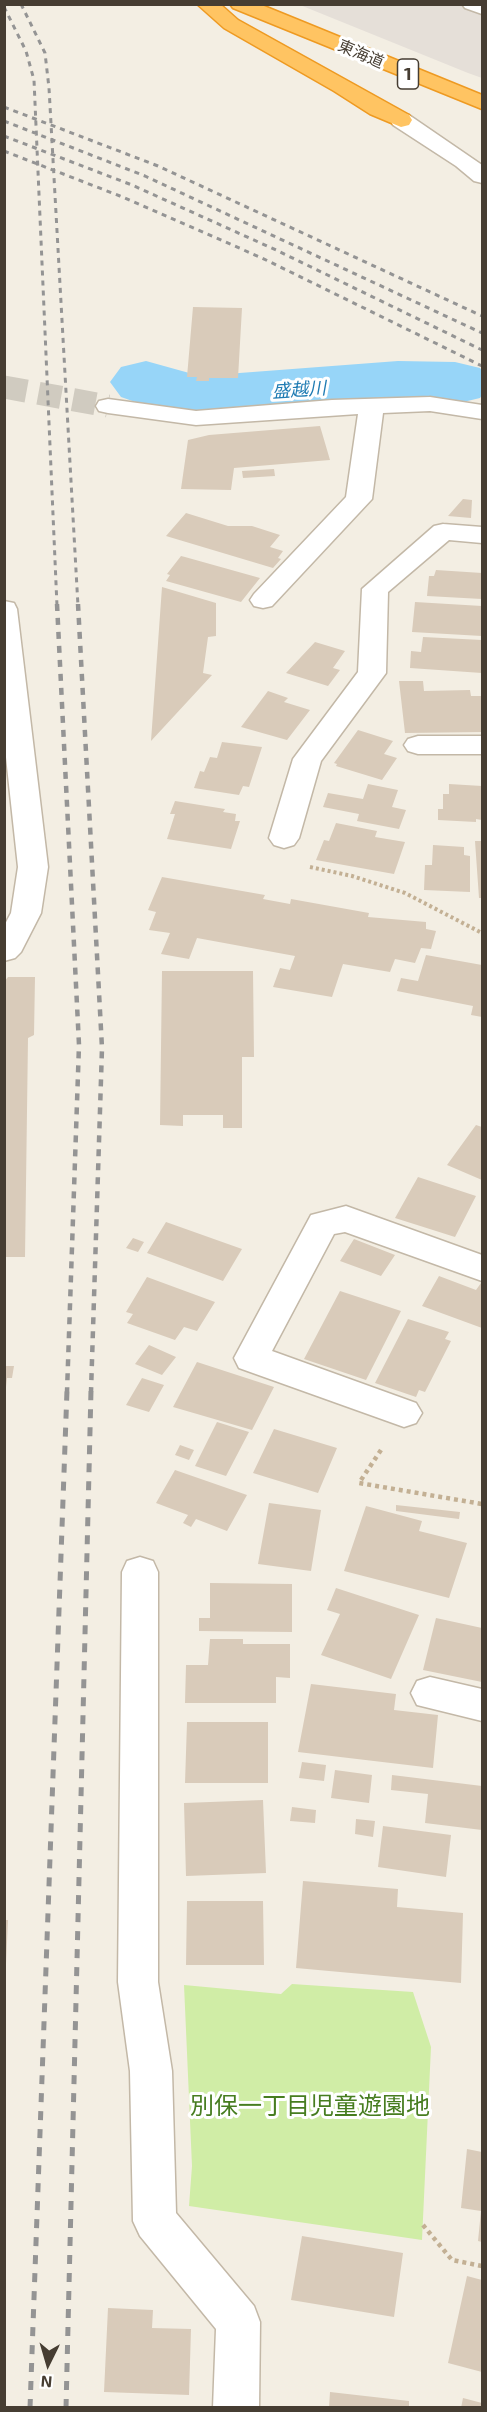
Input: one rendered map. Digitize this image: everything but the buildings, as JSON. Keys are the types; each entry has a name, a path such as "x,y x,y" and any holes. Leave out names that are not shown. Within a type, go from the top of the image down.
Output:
{"highway":[{"path":"207,4 231,24 342,86 378,109 401,104 423,88 444,88"},
{"name":"東海道","path":"240,4 483,103"},
{"path":"334,43 401,104"}],"street":[{"path":"472,4 483,8"},
{"path":"401,104 483,176"},
{"path":"108,406 196,418 372,405 430,404 483,412"},
{"path":"262,600 359,500 372,405"},
{"path":"284,838 307,759 372,673 375,589 443,532 483,535"},
{"path":"4,609 33,867 26,913 10,945 4,951"},
{"path":"418,745 483,745"},
{"path":"405,1413 251,1358 323,1224 346,1219 483,1268"},
{"path":"140,1572 138,1982 151,2071 156,2221 238,2322 236,2408"},
{"path":"430,1693 483,1706"}],"path":[{"path":"284,838 300,849 297,864 352,876 405,894 483,933"},
{"path":"405,1413 359,1483 483,1504"},
{"path":"423,2225 452,2260 483,2266"}],"shaded area":[{"path":"300,5 482,5 482,78 468,73"}],"green space":[{"name":"別保一丁目児童遊園地","path":"292,1984 413,1992 431,2047 422,2240 189,2206 192,2166 184,1985 281,1994"}],"waterway":[{"name":"盛越川","path":"146,382 186,396 200,398 398,382 455,383"}],"tunnel":[{"path":"4,387 108,406"}],"railway":[{"path":"21,4 45,53 51,125"},
{"path":"4,7 26,51 34,80 36,119"},
{"path":"4,107 36,119"},
{"path":"36,119 51,125"},
{"path":"36,119 36,134"},
{"path":"4,121 36,134"},
{"path":"51,125 158,166 482,316"},
{"path":"51,125 52,140"},
{"path":"36,134 52,140"},
{"path":"36,134 37,149"},
{"path":"4,136 37,149"},
{"path":"52,140 145,176 482,333"},
{"path":"52,140 53,155"},
{"path":"37,149 53,155"},
{"path":"37,149 38,164"},
{"path":"4,151 38,164"},
{"path":"53,155 132,185 276,250 482,350"},
{"path":"53,155 54,170"},
{"path":"38,164 54,170"},
{"path":"38,164 57,606"},
{"path":"54,170 120,196 262,258 482,366"},
{"path":"54,170 78,606"},
{"path":"57,604 79,1045 67,1392"},
{"path":"78,604 102,1048 91,1392"},
{"path":"30,2408 67,1390"},
{"path":"66,2408 91,1390"}]}
